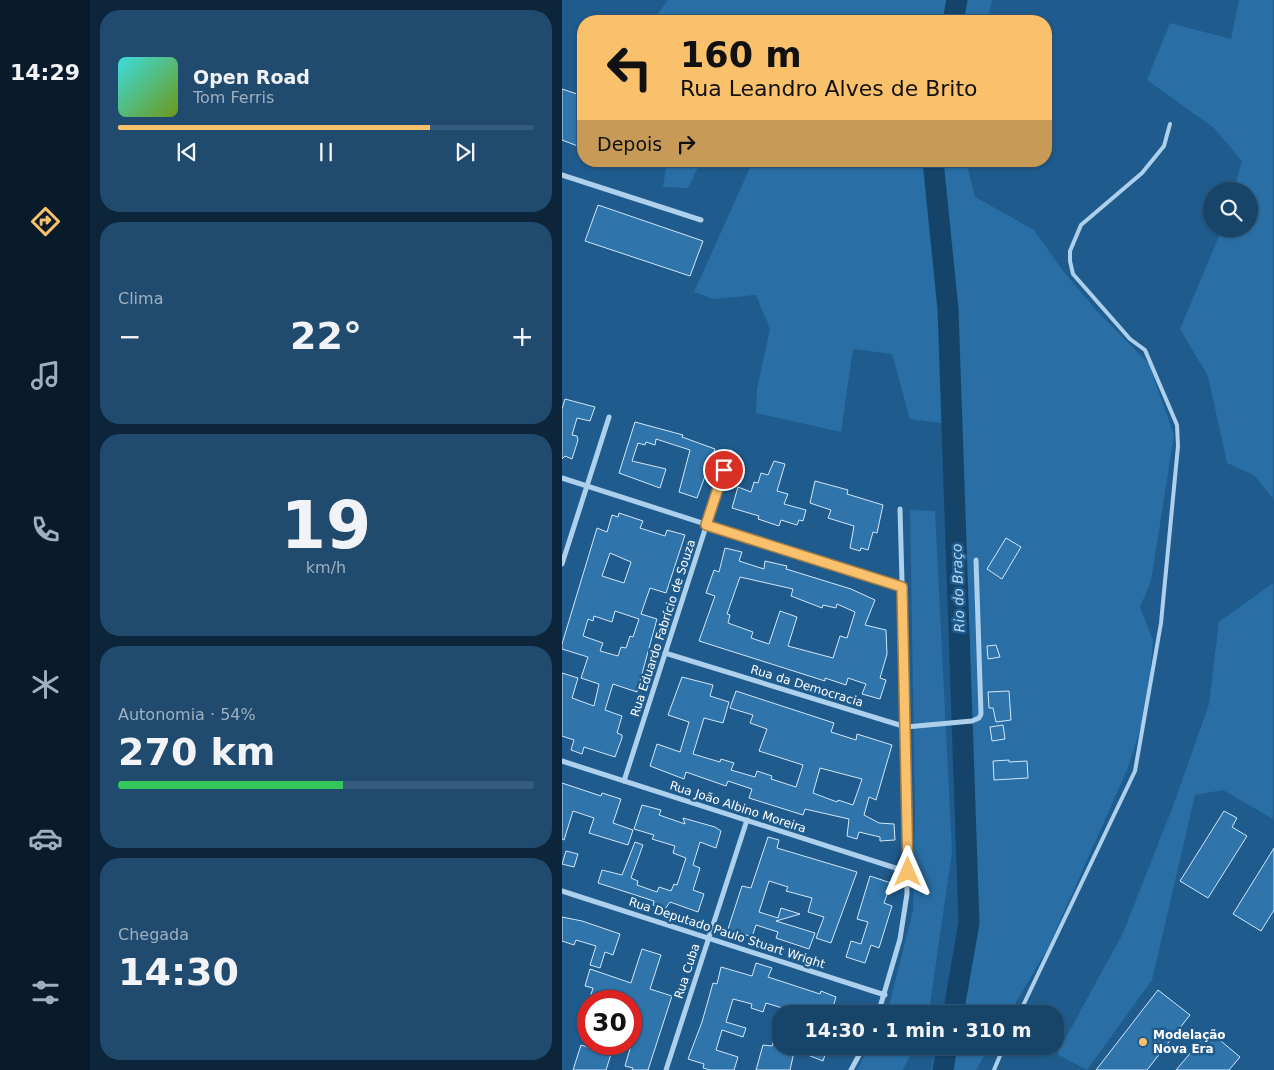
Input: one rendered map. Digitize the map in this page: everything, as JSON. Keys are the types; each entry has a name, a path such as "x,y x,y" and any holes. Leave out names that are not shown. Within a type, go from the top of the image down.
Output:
{"street":[{"path":"562,175 701,220"},
{"path":"562,564 609,417"},
{"name":"Rua Eduardo Fabrício de Souza","path":"624,781 730,452"},
{"path":"562,478 902,587"},
{"path":"881,1005 903,922 908,872 900,510"},
{"name":"Rua da Democracia","path":"665,653 906,727 944,724 979,718 981,714 976,560"},
{"name":"Rua João Albino Moreira","path":"562,761 908,872"},
{"name":"Rua Cuba","path":"666,1070 747,820"},
{"name":"Rua Deputado Paulo Stuart Wright","path":"562,891 885,995"},
{"path":"851,1070 859,1055"}],"lane":[{"path":"1023,1005 1135,771 1161,623 1178,446 1177,426 1145,350 1130,339 1073,274 1070,251 1081,225 1142,173 1164,146 1170,124"},
{"path":"994,1070 1000,1055"}],"shaded area":[{"path":"668,0 992,0 988,15 657,15"},
{"path":"1239,0 1273,0 1273,499 1254,475 1227,463 1208,376 1180,329 1219,237 1258,237 1258,182 1236,182 1242,161 1214,128 1147,80 1170,23 1231,39"},
{"path":"666,167 698,167 688,188 663,187"},
{"path":"750,167 968,167 975,197 1034,230 1063,271 1096,310 1149,364 1174,435 1151,581 1140,607 1153,640 1147,709 1127,770 1048,948 1014,1005 944,1005 960,922 959,787 949,534 948,424 910,419 892,354 853,349 841,432 756,413 757,389 770,329 756,295 713,299 694,292"},
{"path":"910,510 935,511 952,852 930,1005 889,1005 913,911 915,814"},
{"path":"1273,583 1273,819 1223,790 1195,795 1152,980 1087,1070 1059,1055 1064,1055 1064,1041 1123,933 1173,806 1209,704 1219,622"},
{"path":"865,1055 910,1055 903,1070 857,1070"},
{"path":"934,1055 985,1055 976,1070 931,1070"}],"building":[{"path":"562,89 577,94 577,146 562,140"},
{"path":"598,205 703,241 690,276 585,241"},
{"path":"565,399 595,407 590,421 577,418 572,435 577,436 578,440 572,459 565,456 562,459 562,409"},
{"path":"635,422 683,435 682,437 715,449 697,498 679,492 690,450 656,439 655,445 646,442 645,445 638,443 632,461 666,469 660,488 619,473"},
{"path":"774,461 785,464 777,491 788,494 784,504 806,510 803,521 799,520 797,525 781,520 779,526 758,519 759,516 732,508 738,487 751,492 754,482 758,483 761,473 768,475"},
{"path":"815,481 848,490 847,494 883,505 877,533 873,532 868,550 861,548 860,551 850,548 854,526 828,518 831,510 810,503"},
{"path":"619,513 643,521 640,528 665,536 667,530 685,535 666,593 650,588 641,614 657,619 637,692 613,684 605,710 622,716 617,733 622,735 622,738 615,757 584,747 582,754 571,750 574,740 562,736 562,673 578,678 572,698 594,706 599,684 581,678 588,657 562,649 562,644 597,528 607,532 612,515 618,517","holes":["610,553 631,562 624,583 602,576","615,611 639,619 633,637 630,636 626,648 621,647 618,656 600,651 603,643 583,636 588,619 593,621 594,616 612,622"]},
{"path":"1006,538 1021,547 1002,579 987,569"},
{"path":"725,548 742,552 739,561 764,569 765,561 787,566 786,569 851,589 875,600 865,625 886,630 887,654 880,678 886,680 880,699 862,694 866,684 848,678 846,685 825,678 825,681 699,641 715,596 706,593 714,570 719,572","holes":["740,577 793,589 791,596 822,608 823,605 836,608 837,604 855,612 847,638 840,636 833,658 788,646 797,617 780,611 769,644 751,638 753,632 728,623 730,615 727,614"]},
{"path":"996,645 1000,657 988,659 987,646"},
{"path":"682,677 713,685 710,696 729,702 723,723 704,718 693,754 720,762 721,759 734,763 731,770 755,777 757,771 772,776 771,779 796,787 803,765 759,751 767,729 750,723 753,715 730,708 736,691 834,723 831,732 856,740 857,734 892,745 876,800 869,797 864,815 879,823 894,824 895,840 880,841 880,837 859,832 857,839 847,836 849,819 805,809 803,815 749,798 752,789 728,781 726,786 686,772 684,779 650,766 657,744 680,752 689,722 668,715","holes":["820,768 862,779 853,805 838,800 837,802 813,793"]},
{"path":"1009,691 1011,720 996,722 993,708 989,708 988,692"},
{"path":"1003,725 1005,739 992,741 990,727"},
{"path":"1009,760 1009,762 1027,761 1028,778 994,780 993,761"},
{"path":"562,783 601,796 602,793 621,799 613,823 633,830 628,845 589,833 594,818 573,811 564,840 562,839"},
{"path":"642,805 661,810 659,815 685,824 683,818 715,827 721,831 716,848 700,842 693,865 700,868 693,890 704,894 698,912 670,902 665,909 653,905 654,901 598,883 602,870 622,875 635,842 643,845 631,878 638,881 637,885 657,892 659,887 671,891 674,884 677,885 686,858 673,853 675,846 652,839 654,835 634,829"},
{"path":"1224,811 1237,818 1232,827 1247,836 1208,898 1180,881"},
{"path":"768,837 779,840 777,848 857,872 831,943 816,938 824,917 808,912 812,898 786,891 788,887 769,881 759,912 778,918 781,908 800,914 776,921 815,933 809,949 776,938 778,932 756,925 752,937 728,929 742,886 751,888"},
{"path":"1274,848 1274,910 1261,931 1233,914"},
{"path":"566,851 578,854 574,867 562,864"},
{"path":"870,876 891,883 884,903 892,906 879,948 871,945 865,963 846,957 851,941 861,944 868,922 857,919"},
{"path":"562,917 582,921 620,934 613,955 605,952 600,968 590,965 596,946 576,940 574,945 562,941"},
{"path":"642,949 661,955 650,989 672,996 648,1070 632,1070 633,1068 625,1066 628,1055 642,1055 642,990 592,990 593,988 585,986 590,969 631,983"},
{"path":"756,963 772,968 768,977 820,994 821,991 836,997 834,1005 772,1005 766,1003 763,1012 751,1008 752,1004 733,999 726,1022 746,1028 743,1037 722,1030 716,1050 738,1057 734,1070 710,1070 703,1068 704,1064 688,1059 702,1022 713,983 717,984 721,967 752,976"},
{"name":"Modelação Nova Era","path":"1158,990 1190,1015 1147,1070 1096,1070"},
{"path":"1209,1031 1240,1057 1229,1070 1176,1070"},
{"path":"763,1045 772,1046 772,1055 793,1055 790,1070 756,1070"},
{"path":"578,1055 611,1055 606,1070 573,1070"},
{"path":"808,1055 825,1055 823,1061"}],"waterway":[{"name":"Rio do Braço","path":"954,15 957,0"},
{"name":"Rio do Braço","path":"934,167 948,309 969,923 955,1005"},
{"name":"Rio do Braço","path":"943,1070 946,1055"}],"place":[{"name":"Modelação Nova Era","path":"1143,1042"}],"route":[{"path":"724,470 706,525 902,587 908,872"}]}
